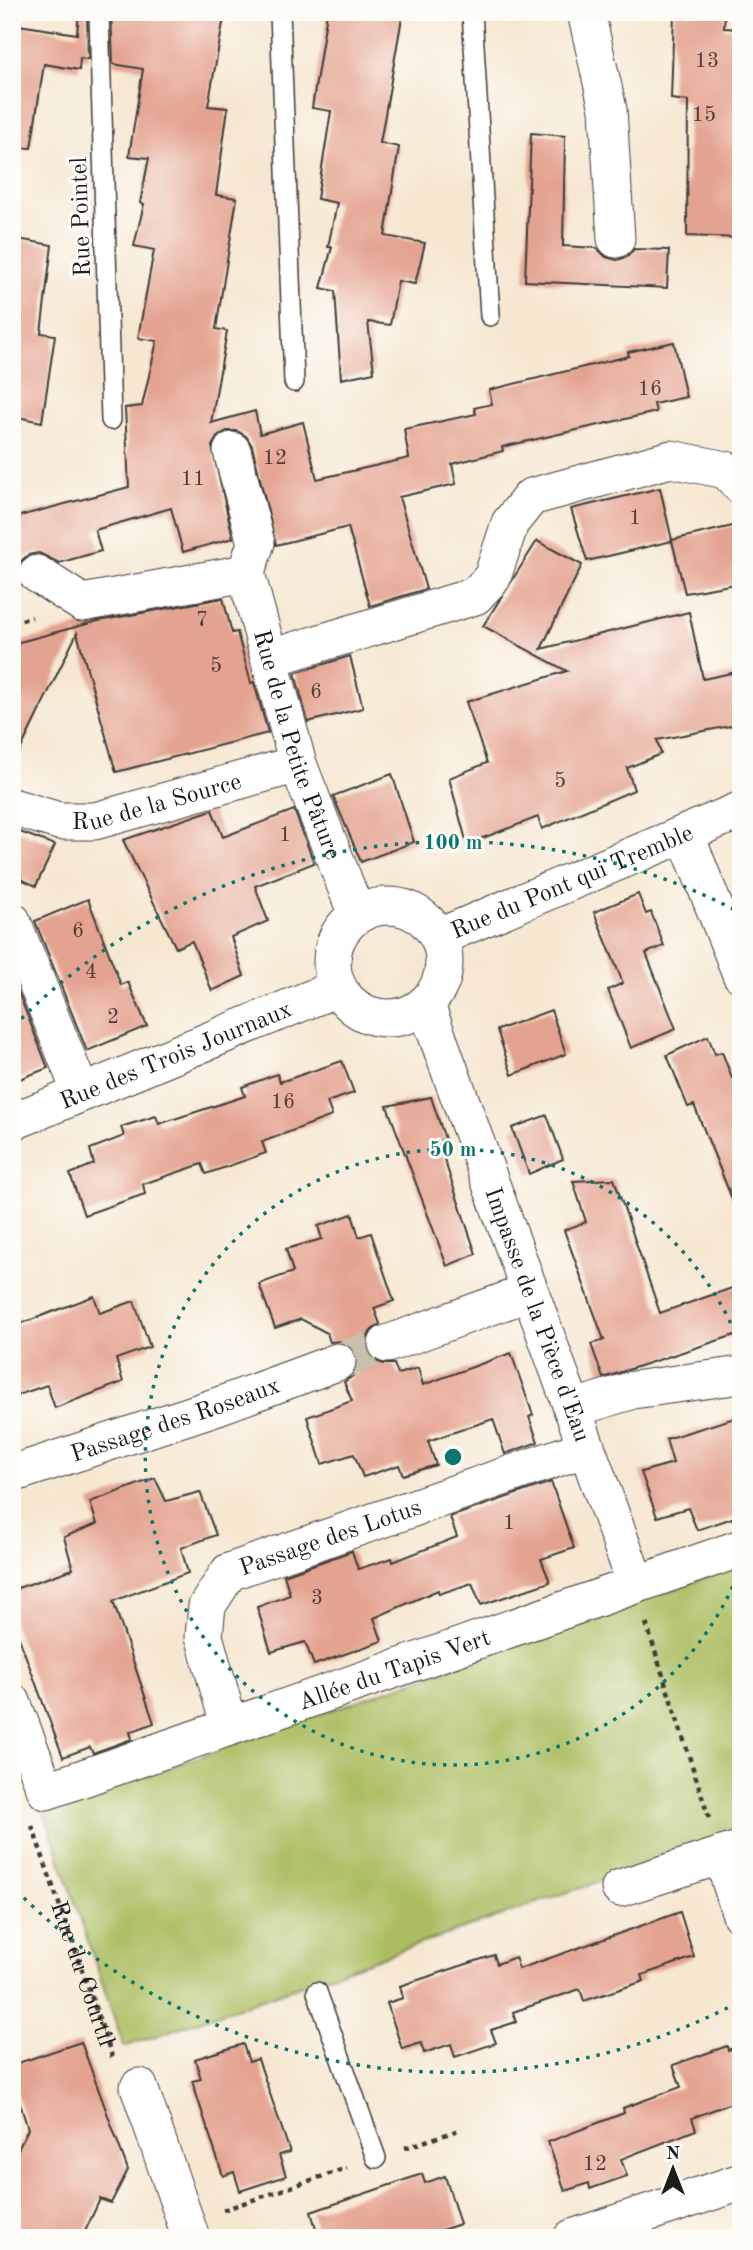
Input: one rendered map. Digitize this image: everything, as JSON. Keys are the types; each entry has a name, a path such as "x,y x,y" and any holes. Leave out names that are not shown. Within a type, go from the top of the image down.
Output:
{"street":[{"path":"586,12 608,109 616,239"},
{"name":"Rue de la Petite Pâture","path":"232,450 256,543 247,573 298,764 357,915"},
{"path":"271,658 475,596 492,578 510,523 531,497 671,459 726,470 741,486"},
{"path":"37,574 82,603 247,573"},
{"name":"Rue de la Source","path":"12,807 59,821 95,821 298,764"},
{"name":"Rue du Pont qui Tremble","path":"439,937 741,810"},
{"path":"685,834 741,974"},
{"path":"388,906 398,908 418,914 439,937 445,961 441,985 426,1005 395,1019 361,1013 337,988 331,961 339,935 357,915 388,906"},
{"path":"12,921 81,1093"},
{"name":"Rue des Trois Journaux","path":"12,1122 337,988"},
{"name":"Impasse de la Pièce d'Eau","path":"426,1005 636,1584"},
{"path":"387,1344 530,1292"},
{"name":"Passage des Roseaux","path":"12,1474 218,1406 337,1362"},
{"path":"572,1409 634,1390 741,1374"},
{"name":"Passage des Lotus","path":"229,1726 204,1636 208,1606 229,1572 586,1448"},
{"name":"Allée du Tapis Vert","path":"46,1791 741,1548"},
{"path":"12,1702 46,1791"},
{"path":"620,1888 731,1852 741,1915"},
{"path":"139,2087 188,2230"},
{"path":"572,2238 741,2182"}],"lane":[{"name":"Rue Pointel","path":"99,12 111,420"},
{"path":"280,12 294,382"},
{"path":"472,12 490,316"},
{"path":"317,1992 376,2158"}],"path":[{"path":"636,1584 731,1852"},
{"name":"Rue du Courtil","path":"46,1791 32,1824 118,2074 139,2087"},
{"path":"188,2230 376,2158 461,2129"}],"green space":[{"path":"741,1565 741,1832 124,2047 44,1812"}],"building":[{"path":"79,12 87,12 88,59 80,58 79,70 44,64 31,148 12,147 12,24 77,34"},
{"path":"111,12 225,12 208,106 228,108 216,195 237,198 216,329 227,331 211,423 255,411 260,434 303,422 317,479 409,458 404,429 476,414 474,408 492,404 489,390 629,356 628,352 674,342 686,397 654,404 656,412 502,447 503,451 452,464 456,484 399,497 426,589 370,606 348,527 276,545 252,446 246,436 237,431 227,431 218,436 212,446 233,538 183,552 171,508 95,530 101,551 59,563 39,553 28,555 19,563 16,575 12,576 12,518 129,487 125,408 142,406 157,341 138,338 154,250 134,246 144,204 140,203 149,158 129,156 143,69 113,64"},
{"path":"327,12 403,12 380,143 399,147 385,236 425,243 415,284 398,281 390,325 368,322 374,372 341,379 335,291 321,288 332,247 328,247 337,203 317,199 331,111 312,108"},
{"path":"674,12 725,12 724,28 741,29 741,238 687,236 688,101 671,99"},
{"path":"531,133 565,136 563,246 597,248 606,257 617,260 627,257 634,249 669,250 667,288 525,281"},
{"path":"12,238 52,245 41,333 55,335 42,422 12,416"},
{"path":"660,488 672,540 741,524 741,583 685,593 672,541 587,561 571,509"},
{"path":"537,541 582,565 541,649 689,612 703,679 741,671 741,724 657,740 661,754 627,768 634,790 542,829 538,817 467,844 449,778 487,763 466,702 567,671 483,626"},
{"path":"223,598 232,633 237,632 251,683 254,682 268,733 116,772 77,633 12,767 12,644 98,621"},
{"path":"350,656 363,708 308,722 295,673"},
{"path":"392,774 414,842 361,862 333,796"},
{"path":"212,810 223,837 294,810 314,863 255,886 268,921 231,937 244,976 212,991 192,941 176,948 123,840"},
{"path":"12,829 55,845 36,886 12,875"},
{"path":"638,894 646,914 651,912 664,946 646,953 676,1029 631,1048 608,990 623,983 594,912"},
{"path":"88,899 121,985 128,982 147,1026 87,1051 35,921"},
{"path":"12,979 48,1068 12,1082"},
{"path":"551,1010 566,1054 512,1075 497,1030"},
{"path":"708,1036 715,1054 722,1052 732,1078 741,1076 739,1216 694,1105 688,1107 667,1055"},
{"path":"342,1061 354,1093 327,1102 332,1116 262,1142 266,1153 206,1174 202,1164 143,1184 145,1194 84,1215 70,1174 94,1164 90,1149 124,1136 121,1127 156,1116 159,1124 245,1096 242,1087 277,1074 280,1082"},
{"path":"431,1097 445,1139 438,1141 476,1254 447,1266 387,1106"},
{"path":"547,1115 563,1159 529,1174 512,1128"},
{"path":"614,1179 660,1313 741,1285 741,1333 603,1378 591,1344 604,1340 564,1230 586,1222 573,1181"},
{"path":"352,1214 359,1237 371,1233 394,1301 374,1308 380,1324 371,1331 366,1341 367,1351 373,1360 394,1364 398,1374 418,1368 423,1385 511,1353 533,1415 529,1417 538,1442 505,1454 493,1419 428,1441 436,1465 403,1475 399,1465 363,1477 354,1454 322,1464 307,1417 352,1401 344,1382 354,1375 358,1365 357,1355 350,1345 340,1341 330,1342 327,1333 301,1319 275,1328 259,1284 293,1272 286,1249 322,1239 318,1226"},
{"path":"94,1296 100,1313 134,1301 150,1347 116,1359 123,1382 55,1408 47,1385 12,1397 12,1327"},
{"path":"741,1416 741,1515 697,1530 688,1508 657,1517 641,1472 673,1463 666,1439"},
{"path":"155,1478 166,1501 200,1492 216,1535 181,1548 188,1573 113,1601 154,1723 130,1732 132,1739 93,1753 90,1747 63,1757 12,1619 12,1590 73,1569 64,1537 97,1524 90,1502"},
{"path":"551,1482 574,1548 541,1559 550,1582 481,1605 472,1583 439,1594 438,1590 374,1618 382,1641 314,1665 305,1642 271,1652 257,1607 290,1595 284,1575 352,1551 358,1569 392,1558 393,1562 457,1537 450,1517"},
{"path":"680,1912 694,1957 642,1975 644,1981 584,2001 580,1989 513,2012 516,2022 491,2030 496,2043 455,2057 451,2044 424,2053 421,2043 402,2049 387,2003 403,1998 400,1986 494,1955 497,1964 515,1957 519,1969"},
{"path":"81,2042 128,2170 111,2203 100,2199 82,2238 12,2238 12,2162 28,2129 12,2078 12,2065"},
{"path":"243,2044 249,2062 258,2059 290,2152 279,2155 286,2176 240,2191 234,2172 223,2176 192,2081 201,2079 195,2059"},
{"path":"727,2046 728,2050 741,2046 741,2099 692,2118 696,2130 621,2159 627,2176 590,2189 589,2183 565,2191 548,2142 624,2113 623,2108 681,2087 673,2065"},
{"path":"422,2174 425,2183 445,2176 460,2224 442,2230 444,2238 319,2238 311,2212"}],"tunnel":[{"path":"337,1362 387,1344"}]}
